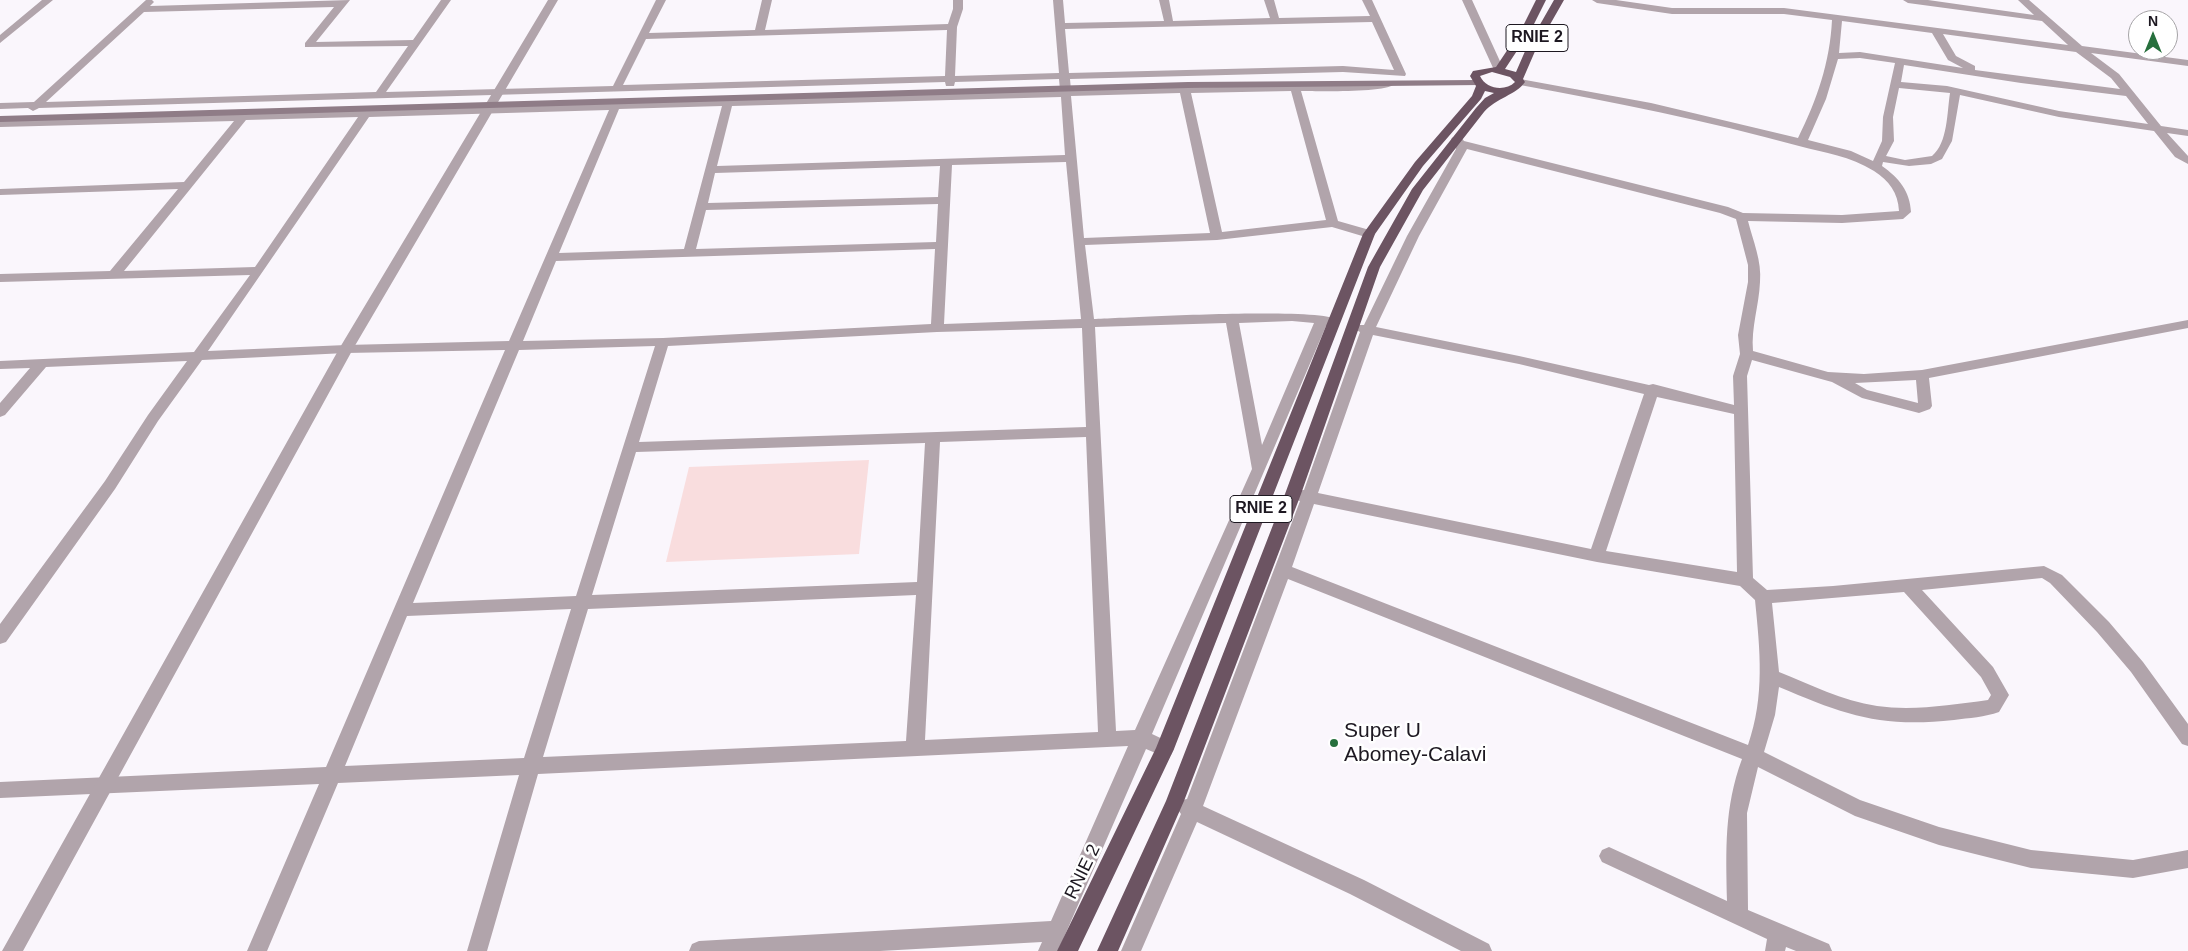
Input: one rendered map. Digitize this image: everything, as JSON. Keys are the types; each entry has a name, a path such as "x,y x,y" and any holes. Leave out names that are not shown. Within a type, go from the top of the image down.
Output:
{"highway":[{"name":"RNIE 2","path":"1499,70 1527,28 1541,0"},
{"name":"RNIE 2","path":"1067,951 1165,749 1330,321 1369,234 1418,164 1477,97 1479,81 1486,70 1499,70 1519,80 1531,49 1559,0"},
{"path":"1361,328 1374,267 1418,189 1459,142 1489,100 1505,91 1513,89 1519,80"},
{"path":"1479,81 1505,91"},
{"name":"RNIE 2","path":"1107,951 1175,801 1300,496"}],"main road":[{"path":"0,111 33,108 493,101 1065,85 1403,79 1479,81"},
{"path":"493,101 950,82 1065,85"},
{"path":"0,119 245,114"}],"street":[{"path":"0,40 48,0"},
{"path":"33,108 152,0"},
{"path":"379,96 446,0"},
{"path":"12,951 346,349 553,0"},
{"path":"616,89 661,0"},
{"path":"759,33 768,0"},
{"path":"0,124 368,111 616,89 950,82 952,27 958,9 958,0"},
{"path":"1058,0 1078,242 1088,323 1106,739"},
{"path":"1164,0 1168,23"},
{"path":"1268,0 1274,20"},
{"path":"0,106 33,108 379,96 615,107 728,103 1065,85 1185,90 1363,87 1403,79 1367,0"},
{"path":"1467,0 1499,70"},
{"path":"1597,0 1672,11 1773,11 2188,63"},
{"path":"1769,0 1773,11"},
{"path":"1908,0 2046,19"},
{"path":"2023,0 2078,49 2111,72 2179,155 2188,161"},
{"path":"141,9 344,2"},
{"path":"344,2 308,44 416,43"},
{"path":"1061,26 1376,19"},
{"path":"1801,143 1820,107 1837,42 1837,19"},
{"path":"643,36 952,27"},
{"path":"1936,31 1952,58 1978,72"},
{"path":"1837,42 1855,54"},
{"path":"1832,56 1855,54 2021,80 2127,93"},
{"path":"1937,66 1952,58"},
{"path":"1879,162 1888,141 1888,117 1897,85 1900,62"},
{"path":"1519,80 1651,106 1801,143 1838,150 1879,162 1910,163 1932,160 1940,156 1947,140 1955,91"},
{"path":"1897,85 1955,91 2059,114 2188,133"},
{"path":"1295,88 1333,223"},
{"path":"1185,90 1217,236"},
{"path":"689,253 728,103"},
{"path":"257,951 333,775 400,610 615,107"},
{"path":"3,629 110,485 153,418 259,271 368,111"},
{"path":"114,275 245,114"},
{"path":"1459,142 1724,210 1742,217 1842,219 1900,216 1905,212 1904,198 1879,162"},
{"path":"1131,951 1192,811 1283,570 1300,496 1361,328 1462,149 1459,142"},
{"path":"710,170 946,164 1072,158"},
{"path":"937,328 946,164"},
{"path":"0,192 187,185"},
{"path":"701,207 944,200"},
{"path":"1742,217 1754,265 1754,282 1745,335 1747,354 1740,376 1745,580"},
{"path":"1078,242 1217,236 1333,223 1369,234"},
{"path":"551,257 942,245"},
{"path":"0,278 259,271"},
{"path":"0,365 346,349 663,342 937,328 1088,323 1232,321 1292,318 1330,321"},
{"path":"1232,321 1259,469"},
{"path":"1048,951 1259,469 1321,322 1330,321"},
{"path":"1747,354 1833,377 1864,379 1922,375 2145,334 2188,324"},
{"path":"1361,328 1740,410"},
{"path":"477,951 531,766 663,342"},
{"path":"0,412 41,364"},
{"path":"1833,377 1862,393 1919,408 1925,406 1922,375"},
{"path":"1597,556 1653,390"},
{"path":"630,447 1093,432"},
{"path":"915,748 933,438"},
{"path":"1300,496 1597,556 1745,580 1763,597 1771,676 1766,716 1739,800 1738,914"},
{"path":"1283,570 1752,755 1855,807 1939,836 2031,859 2133,869 2188,859"},
{"path":"1763,597 1827,595 2008,574 2044,572 2051,575 2103,627 2137,667 2188,738"},
{"path":"1771,676 1843,705 1889,714 1926,714 1993,707 2000,695 1987,672 1908,586"},
{"path":"400,610 924,588"},
{"path":"0,790 1106,739 1141,738 1165,749"},
{"path":"1175,801 1192,811 1357,887 1482,951"},
{"path":"1609,856 1738,914 1777,943 1822,951"},
{"path":"699,951 1057,931"}],"shaded area":[{"path":"869,460 859,554 666,562 689,467"}],"place":[{"name":"Super U Abomey-Calavi","path":"1334,743"}]}
